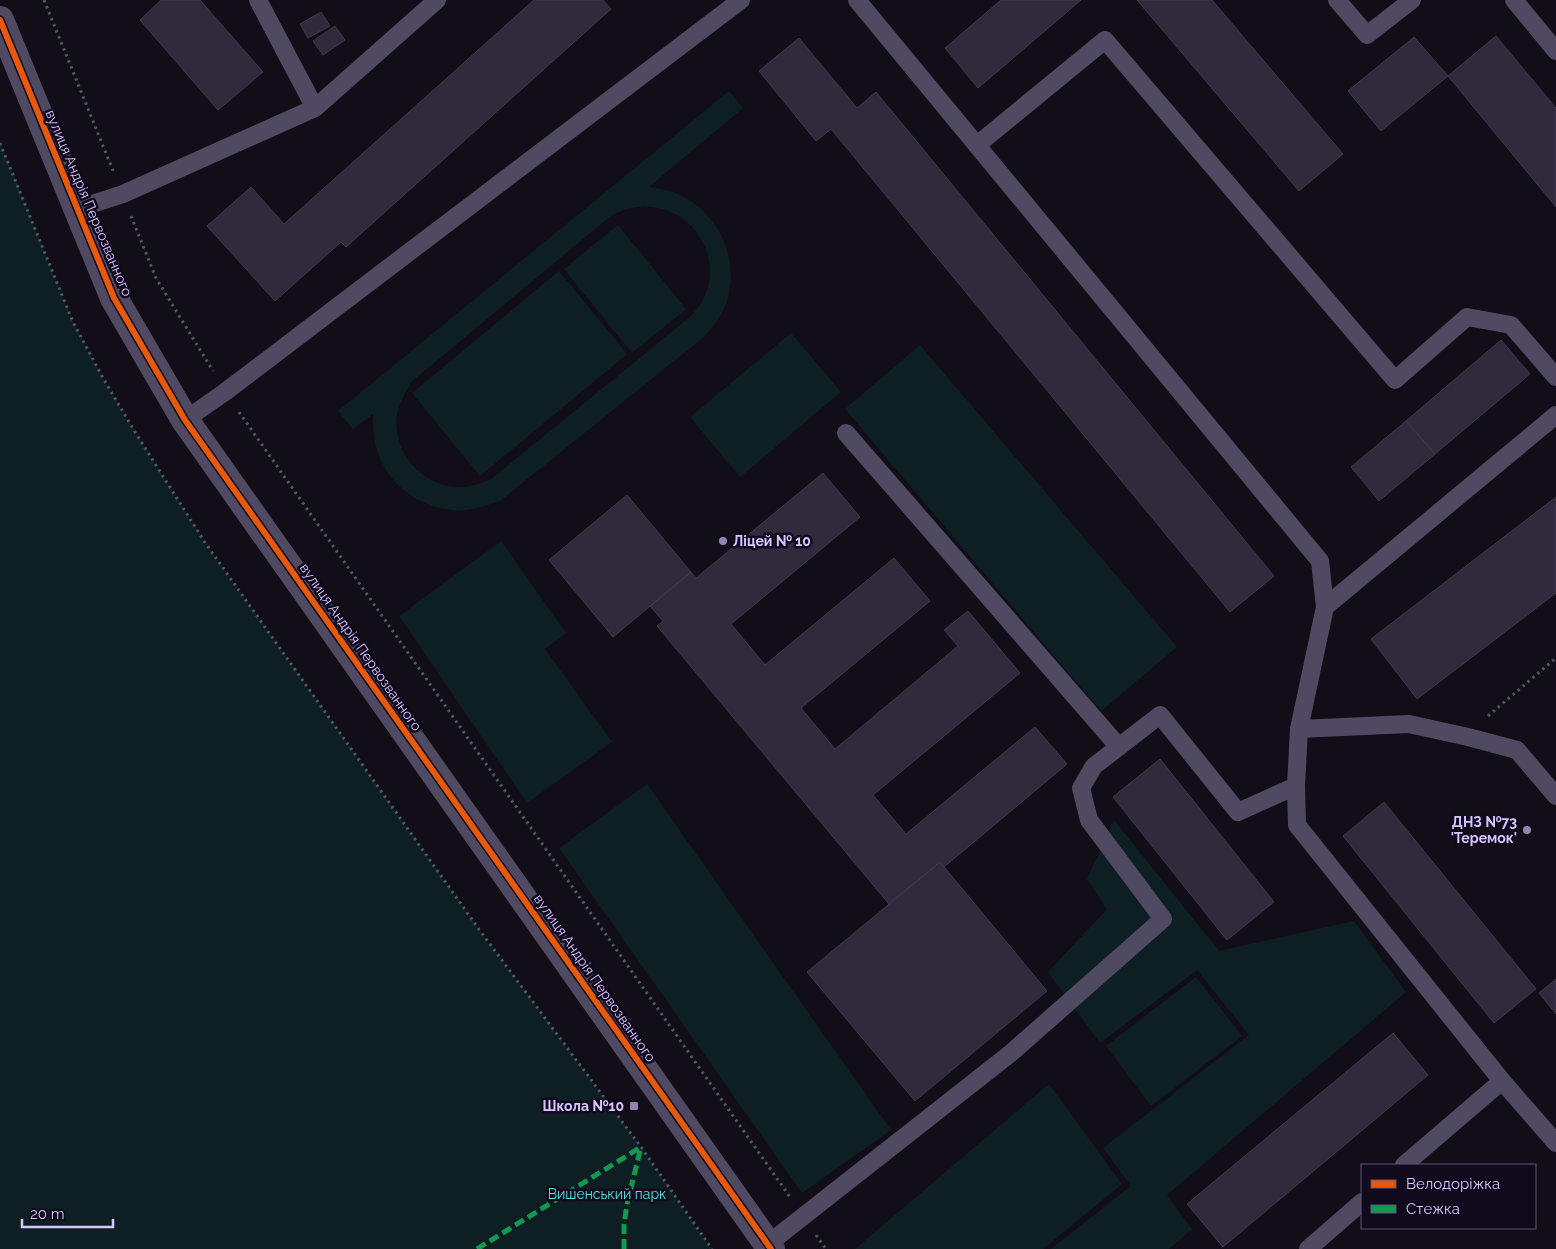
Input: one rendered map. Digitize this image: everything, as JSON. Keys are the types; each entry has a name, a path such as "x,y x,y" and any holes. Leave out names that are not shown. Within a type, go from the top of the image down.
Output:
{"street":[{"name":"вулиця Андрія Первозванного","path":"0,20 114,298 185,420 769,1246"}],"lane":[{"path":"258,0 315,108"},
{"path":"77,209 123,194 315,108 438,0"},
{"path":"185,420 225,392 741,0"},
{"path":"857,0 1320,561 1325,608 1299,729 1296,786 1297,825 1502,1081 1556,1144"},
{"path":"1337,0 1367,35 1412,0"},
{"path":"1514,0 1556,51"},
{"path":"977,146 1105,40 1395,380 1467,317 1511,325 1556,377"},
{"path":"1325,608 1556,415"},
{"path":"846,433 1119,747"},
{"path":"769,1246 803,1216 1011,1053 1163,919 1089,820 1081,788 1094,766 1160,715 1238,812 1296,786"},
{"path":"1299,729 1409,724 1517,750 1556,796"},
{"path":"1405,1164 1502,1081"},
{"path":"1308,1249 1361,1203"}],"path":[{"path":"44,0 156,278 225,392 826,1249"},
{"path":"0,143 73,322 135,432 204,541 478,928 641,1147 712,1249"},
{"path":"1463,736 1556,658"}],"green space":[{"path":"729,91 743,108 649,187 670,191 682,196 709,217 718,230 730,261 731,277 729,294 723,311 715,324 705,336 500,501 465,510 452,510 425,503 402,488 384,467 375,441 373,414 353,429 338,411","holes":["643,206 666,210 684,220 693,228 706,249 710,273 703,301 698,308 690,317 490,480 469,486 456,487 443,485 419,472 403,450 396,424 399,407 411,382 612,215 626,209"]},
{"name":"Вишенський парк","path":"0,141 73,322 135,432 204,541 478,928 641,1147 711,1249 0,1249"},
{"path":"618,225 686,309 632,353 564,269"},
{"path":"559,271 627,354 480,476 412,393"},
{"path":"791,333 841,392 740,477 690,417"},
{"path":"920,345 1177,647 1101,711 845,409"},
{"path":"501,541 566,633 545,649 612,742 527,803 399,616"},
{"path":"647,784 891,1130 802,1193 559,848"},
{"path":"1114,820 1219,951 1354,921 1406,992 1167,1195 1192,1229 1169,1249 1051,1249 1131,1186 1103,1148 1249,1035 1197,970 1100,1043 1048,972 1107,909 1087,879"},
{"path":"1196,977 1242,1036 1151,1106 1106,1046"},
{"path":"1049,1084 1122,1184 1043,1249 855,1249"}],"building":[{"path":"161,0 200,0 263,72 218,110 140,20"},
{"path":"534,0 603,0 611,9 346,247 341,242 275,301 207,226 251,187 284,224"},
{"path":"1001,0 1081,0 978,88 945,48"},
{"path":"1137,0 1212,0 1343,154 1299,191"},
{"path":"321,12 330,26 308,38 300,24"},
{"path":"335,26 345,40 323,55 313,41"},
{"path":"1496,36 1556,108 1556,207 1448,76"},
{"path":"1414,37 1448,76 1381,131 1348,91"},
{"path":"799,38 857,108 876,92 1274,576 1230,612 831,129 816,141 759,71"},
{"path":"1501,340 1530,374 1435,454 1406,421"},
{"path":"1406,421 1435,454 1379,501 1351,467"},
{"path":"823,473 860,517 731,624 765,665 894,558 930,601 801,708 835,749 958,646 944,630 968,611 1020,673 873,795 906,834 1035,727 1067,764 944,867 940,862 889,904 657,626 663,621 650,606 691,572 696,578"},
{"path":"627,495 691,572 613,637 549,560"},
{"path":"1556,497 1556,593 1417,699 1371,639"},
{"path":"1160,759 1274,902 1227,940 1113,797"},
{"path":"1384,802 1536,989 1494,1023 1343,836"},
{"path":"940,862 1047,991 915,1101 807,972"},
{"path":"1556,979 1556,1014 1539,993"},
{"path":"1393,1033 1428,1075 1223,1247 1187,1204"}],"marked path":[{"path":"477,1249 641,1147"},
{"path":"624,1249 624,1225 627,1204 641,1147"}],"cycle path":[{"path":"0,20 114,298 185,420 771,1249"}],"place":[{"name":"Ліцей № 10","path":"723,541"},
{"name":"ДНЗ №73 'Теремок'","path":"1527,830"},
{"name":"Школа №10","path":"634,1106"}]}
